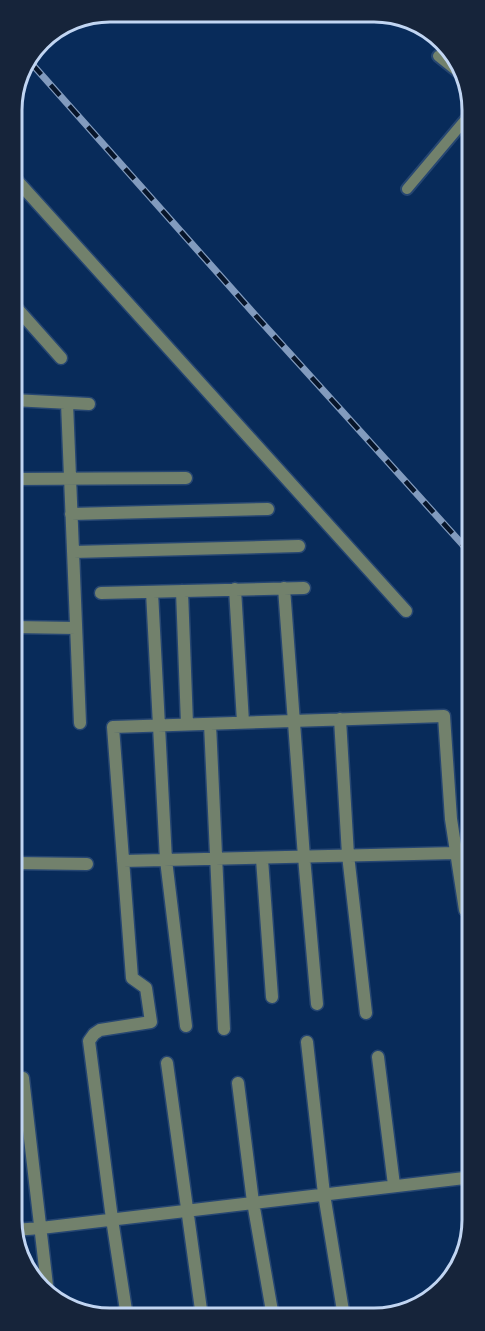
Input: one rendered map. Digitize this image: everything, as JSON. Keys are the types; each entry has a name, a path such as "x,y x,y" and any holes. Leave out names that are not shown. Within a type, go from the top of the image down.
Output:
{"street":[{"path":"23,187 406,611"},
{"path":"23,315 61,358"},
{"path":"23,401 89,404"},
{"path":"67,403 80,723"},
{"path":"23,479 186,478"},
{"path":"71,514 268,509"},
{"path":"73,552 299,546"},
{"path":"284,588 317,1004"},
{"path":"101,593 304,588"},
{"path":"235,589 243,722"},
{"path":"182,591 187,724"},
{"path":"152,592 166,860 186,1026"},
{"path":"23,627 76,628"},
{"path":"126,1308 89,1041 100,1030 152,1022 146,988 132,978 113,728 158,724 444,716 451,819 462,891"},
{"path":"340,719 348,855 366,1013"},
{"path":"210,724 224,1029"},
{"path":"123,861 456,853"},
{"path":"262,859 272,997"},
{"path":"22,862 87,864"},
{"path":"307,1042 324,1194 343,1308"},
{"path":"378,1058 394,1185"},
{"path":"168,1063 201,1308"},
{"path":"23,1078 47,1281"},
{"path":"238,1083 272,1308"},
{"path":"23,1229 462,1178"}],"lane":[{"path":"438,56 451,67"},
{"path":"407,189 462,123"}],"railway":[{"path":"35,67 462,544"}]}
